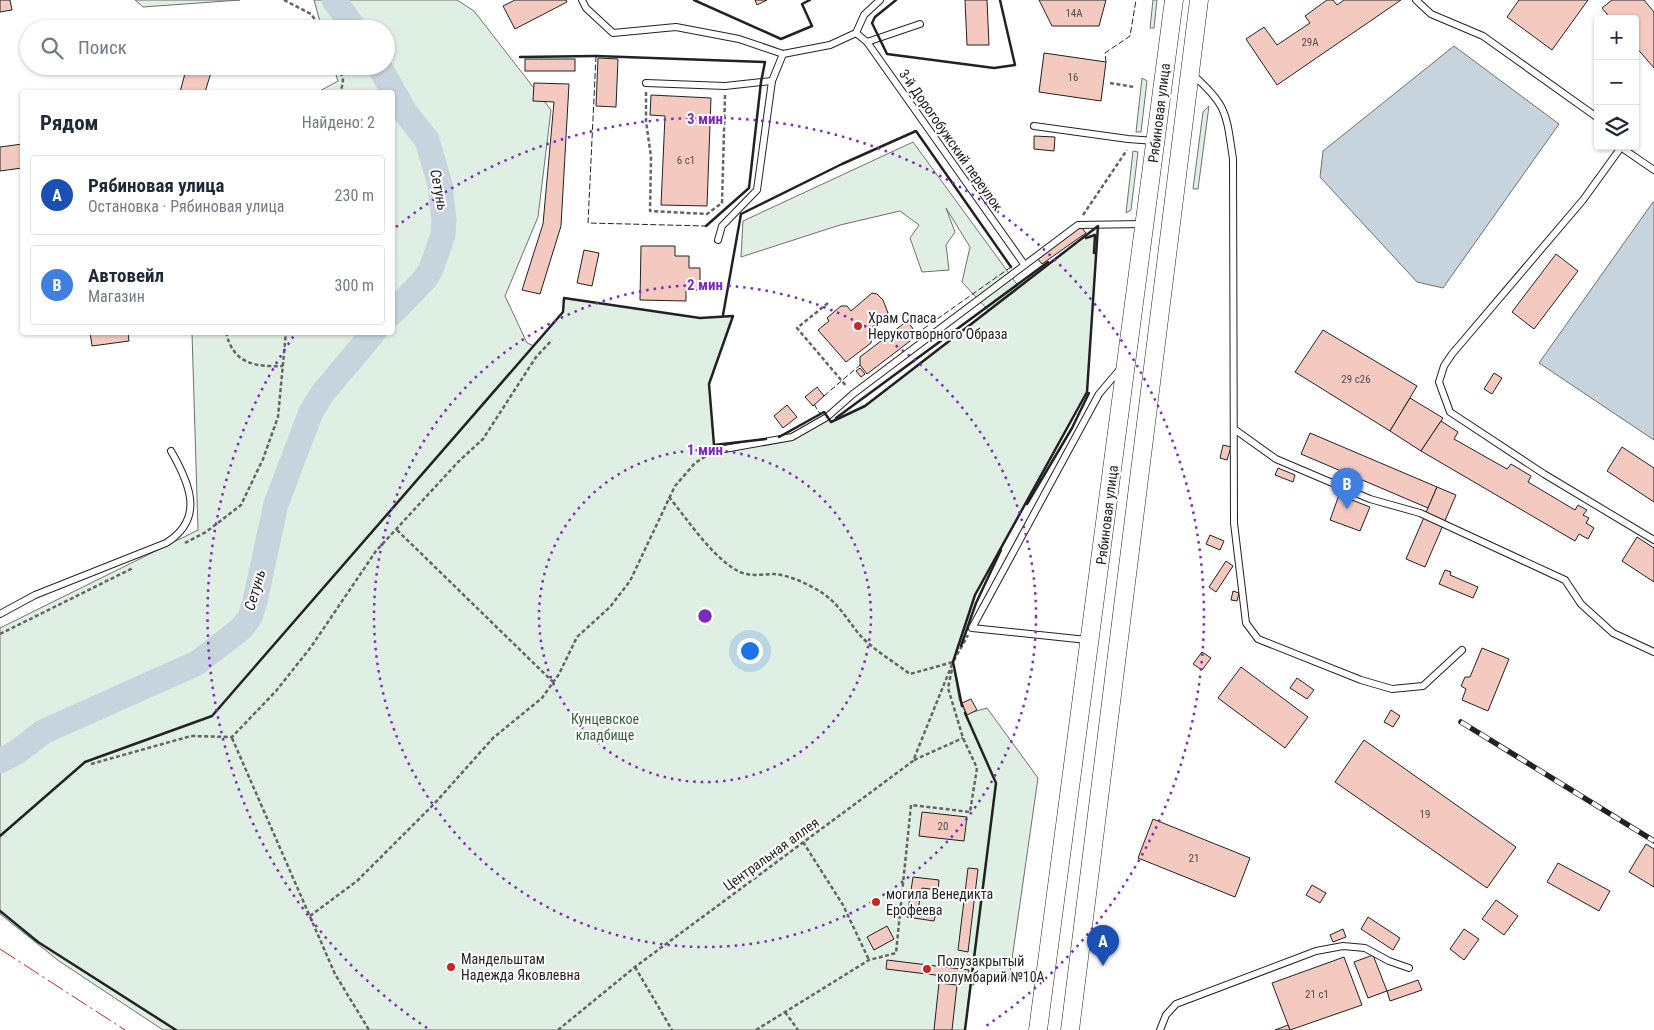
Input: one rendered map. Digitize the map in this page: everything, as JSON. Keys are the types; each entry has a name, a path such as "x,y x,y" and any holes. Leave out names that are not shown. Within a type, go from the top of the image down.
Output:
{"main road":[{"name":"Рябиновая улица","path":"1038,1030 1174,0"},
{"name":"Рябиновая улица","path":"1072,1027 1199,0"}],"lane":[{"path":"582,0 586,8 613,33 676,26 739,39 783,54 830,45 856,33 864,16 880,0"},
{"path":"1416,0 1431,14 1483,36 1594,115"},
{"path":"867,42 920,24"},
{"name":"3-й Дорогобужский переулок","path":"856,33 867,42 1024,264"},
{"path":"718,240 722,226 757,190 772,81 783,54"},
{"path":"1190,72 1212,92 1224,107 1233,159 1234,523 1239,579 1246,623 1258,639 1360,680 1392,689 1423,686 1462,650"},
{"path":"646,83 725,86 772,81"},
{"path":"1034,126 1156,141"},
{"path":"1620,150 1583,200 1452,354 1444,366 1439,382 1450,412 1544,474 1654,540"},
{"path":"1626,150 1654,170"},
{"path":"713,451 792,437 827,417 853,394 1078,225 1144,224"},
{"path":"1091,640 972,628 1099,394 1127,361"},
{"path":"1234,429 1276,459 1370,500 1420,513 1565,580 1581,604 1613,633 1654,652"},
{"path":"0,614 35,595 166,543 181,533 189,517 190,497 185,475 171,451"},
{"path":"1160,1030 1166,1015 1176,1004 1316,951 1343,946 1365,948 1389,961 1409,968"}],"path":[{"path":"284,0 311,14 315,20"},
{"path":"341,90 343,80 342,75"},
{"path":"646,83 646,121 651,158 650,211 707,214 722,203 725,86"},
{"path":"1110,83 1134,87"},
{"path":"1078,225 1091,200 1128,150"},
{"path":"828,302 797,328 842,381"},
{"path":"228,335 239,358 256,366 283,366"},
{"path":"91,764 191,736 232,737 276,691 311,648 376,551 460,461 484,439 536,357 552,340"},
{"path":"310,916 357,881 435,803 493,738 542,698 554,682 577,637 610,607 630,581 675,486 695,463 713,451"},
{"path":"670,497 714,551 731,565 741,572 759,576 775,574 802,582 821,592 842,608 860,635 910,674 953,662"},
{"path":"397,530 554,682"},
{"path":"913,761 953,662 972,628"},
{"path":"756,1030 869,960 896,952 911,805 970,812 977,768 963,738 948,688 953,662"},
{"path":"232,737 335,974 369,1030"},
{"name":"Центральная аллея","path":"558,1030 635,967 913,761 963,738"},
{"path":"803,842 843,905 869,960"},
{"path":"635,967 672,1030"},
{"path":"785,1012 798,1030"}],"green space":[{"path":"135,0 240,0 143,7"},
{"name":"Кунцевское кладбище","path":"314,0 457,0 474,11 551,110 538,217 505,296 527,343 534,346 563,312 564,298 700,318 733,316 709,384 714,445 778,438 824,412 831,422 864,406 989,311 962,282 970,247 946,208 955,232 946,245 949,270 922,272 910,238 919,225 900,211 840,225 741,257 743,221 913,142 1019,287 1098,226 1087,392 975,595 953,662 959,699 966,714 987,708 1038,778 1009,980 975,975 974,985 970,985 965,1030 163,1030 59,961 0,914 0,628 198,530 192,335 395,335 395,90 322,90 338,81 336,75 395,75 395,20 320,20"},
{"path":"1153,0 1157,0 1154,28 1150,28"},
{"path":"1142,78 1147,81 1141,132 1136,132"},
{"path":"1209,106 1198,189 1193,189 1203,112"},
{"path":"1133,151 1138,152 1131,210 1126,213"}],"shaded area":[{"path":"1454,46 1559,124 1443,288 1417,282 1320,177 1323,151"},
{"path":"1654,202 1654,440 1539,363"}],"building":[{"path":"0,0 10,0 12,10 0,12"},
{"path":"515,0 566,0 567,2 515,29 503,6"},
{"path":"755,0 767,0 757,5"},
{"path":"965,0 987,0 989,45 967,45"},
{"path":"1039,0 1106,0 1099,26 1052,26"},
{"path":"1327,0 1333,0 1337,5 1344,0 1401,0 1277,85 1246,39 1264,27 1277,45 1310,23 1305,16"},
{"path":"1519,0 1588,0 1552,50 1507,17"},
{"path":"1612,0 1644,0 1654,12 1654,68 1639,51 1639,15 1608,15 1602,8"},
{"path":"1044,53 1106,62 1101,101 1039,92"},
{"path":"598,58 618,59 616,107 596,106"},
{"path":"525,59 575,59 575,71 525,71"},
{"path":"185,75 210,75 206,90 181,90"},
{"path":"534,83 569,84 561,226 540,294 522,290 543,224 554,102 533,101"},
{"path":"651,95 711,98 707,206 661,205 665,116 650,115"},
{"path":"1034,136 1055,137 1054,151 1034,149"},
{"path":"20,144 20,168 0,171 0,147"},
{"path":"1081,227 1086,233 1042,264 1037,258"},
{"path":"641,246 675,246 675,256 689,256 689,268 700,268 700,290 686,290 686,301 640,300"},
{"path":"584,250 599,253 592,286 577,283"},
{"path":"1556,254 1578,271 1534,329 1512,312"},
{"path":"872,293 877,294 883,300 888,313 868,331 872,338 871,343 846,362 818,330 829,321 827,318 841,306 847,306 851,311"},
{"path":"907,321 918,335 867,374 860,365 860,357"},
{"path":"1323,330 1417,386 1390,431 1295,372"},
{"path":"90,335 128,335 129,341 92,346"},
{"path":"860,368 865,374 861,377 856,371"},
{"path":"1494,373 1502,378 1492,394 1484,389"},
{"path":"817,387 824,396 813,406 805,397"},
{"path":"1410,398 1443,418 1421,451 1390,431"},
{"path":"787,405 797,417 783,428 774,416"},
{"path":"1441,421 1458,432 1454,439 1507,469 1511,464 1531,476 1528,482 1575,510 1578,505 1587,510 1583,515 1589,518 1586,523 1594,528 1588,539 1579,534 1575,541 1421,451"},
{"path":"1310,433 1437,487 1428,508 1301,454"},
{"path":"1223,445 1231,447 1227,460 1220,458"},
{"path":"1622,447 1654,468 1654,502 1607,471"},
{"path":"1278,468 1295,475 1293,482 1275,475"},
{"path":"1437,487 1456,495 1425,567 1406,559"},
{"path":"1339,495 1370,507 1360,531 1330,520"},
{"path":"1210,535 1224,541 1220,550 1206,544"},
{"path":"1637,537 1654,548 1654,582 1622,561"},
{"path":"1226,561 1233,566 1216,592 1209,587"},
{"path":"1445,570 1451,572 1450,575 1478,587 1473,598 1439,584"},
{"path":"1233,591 1239,593 1237,601 1231,600"},
{"path":"1482,648 1509,659 1488,711 1462,700 1466,689 1461,686 1465,677 1470,677"},
{"path":"1202,652 1211,658 1202,670 1193,664"},
{"path":"1241,667 1308,717 1285,748 1218,698"},
{"path":"1297,678 1314,690 1307,699 1290,688"},
{"path":"971,699 977,710 967,715 962,703"},
{"path":"1391,710 1400,716 1393,727 1384,722"},
{"path":"1364,740 1516,847 1487,888 1335,782"},
{"path":"922,812 967,817 964,841 919,836"},
{"path":"1153,819 1250,858 1235,897 1138,858"},
{"path":"1646,844 1654,849 1654,887 1629,872"},
{"path":"1558,863 1610,891 1599,911 1547,882"},
{"path":"968,868 978,869 968,952 958,950"},
{"path":"913,877 939,880 938,890 922,888 918,910 936,912 934,921 907,917"},
{"path":"1312,885 1326,893 1320,903 1306,895"},
{"path":"1496,900 1518,916 1504,935 1482,919"},
{"path":"1368,917 1400,938 1393,950 1361,929"},
{"path":"887,926 894,939 874,950 867,937"},
{"path":"1343,929 1346,937 1333,942 1330,935"},
{"path":"1464,929 1479,939 1464,960 1450,949"},
{"path":"1373,955 1387,991 1368,998 1354,962"},
{"path":"1344,957 1362,1005 1290,1030 1272,983"},
{"name":"Полузакрытый колумбарий №10А","path":"887,960 969,970 968,979 886,969"},
{"path":"1418,980 1422,990 1390,1001 1387,991"},
{"path":"939,983 957,985 952,1030 934,1030"},
{"path":"1288,1025 1290,1030 1275,1030"}],"waterway":[{"name":"Сетунь","path":"334,0 348,20"},
{"name":"Сетунь","path":"384,75 393,90"},
{"name":"Сетунь","path":"395,94 405,112 427,140 440,185 444,220 443,235 431,269 424,280 395,310"},
{"name":"Сетунь","path":"0,761 17,752 43,732 197,663 242,628 250,617 255,601 276,504 311,412 322,394 371,335"}],"railway":[{"path":"1461,722 1654,841"}],"fence":[{"path":"1106,62 1105,53 1130,36 1136,0"},
{"path":"596,56 588,223 706,226"},
{"path":"916,334 1011,267 996,246"},
{"path":"733,316 709,384 714,445 765,439"},
{"path":"824,396 860,365"},
{"path":"814,404 820,414"},
{"path":"780,437 824,412 831,422"}],"wall":[{"path":"694,0 781,39 812,26 802,4 810,0"},
{"path":"896,0 875,17 872,23 887,54 994,68 1015,65 1000,0"},
{"path":"596,56 765,62 749,188 706,226"},
{"path":"520,57 596,56"},
{"path":"723,315 741,214 842,164 916,131 1011,267"},
{"path":"779,437 824,412 831,422 865,406 1098,226 1087,392 975,595 953,662 962,706"},
{"path":"1086,238 1095,235 1094,253"},
{"path":"836,418 1048,262"},
{"path":"0,836 85,762 212,716 563,312 564,298 700,318 733,316 709,384 714,445 766,439"},
{"path":"1027,504 1072,428 1089,393"},
{"path":"961,646 976,603 1001,550"},
{"path":"965,713 996,783 965,1030"},
{"path":"0,911 38,942 176,1030"}],"power":[{"path":"0,949 125,1030"}],"place":[{"name":"Храм Спаса Нерукотворного Образа","path":"858,326"},
{"name":"Автовейл","path":"1347,509"},
{"name":"могила Венедикта Ерофеева","path":"876,902"},
{"name":"Рябиновая улица","path":"1103,966"},
{"name":"Мандельштам Надежда Яковлевна","path":"451,967"},
{"name":"Полузакрытый колумбарий №10А","path":"927,969"}]}
